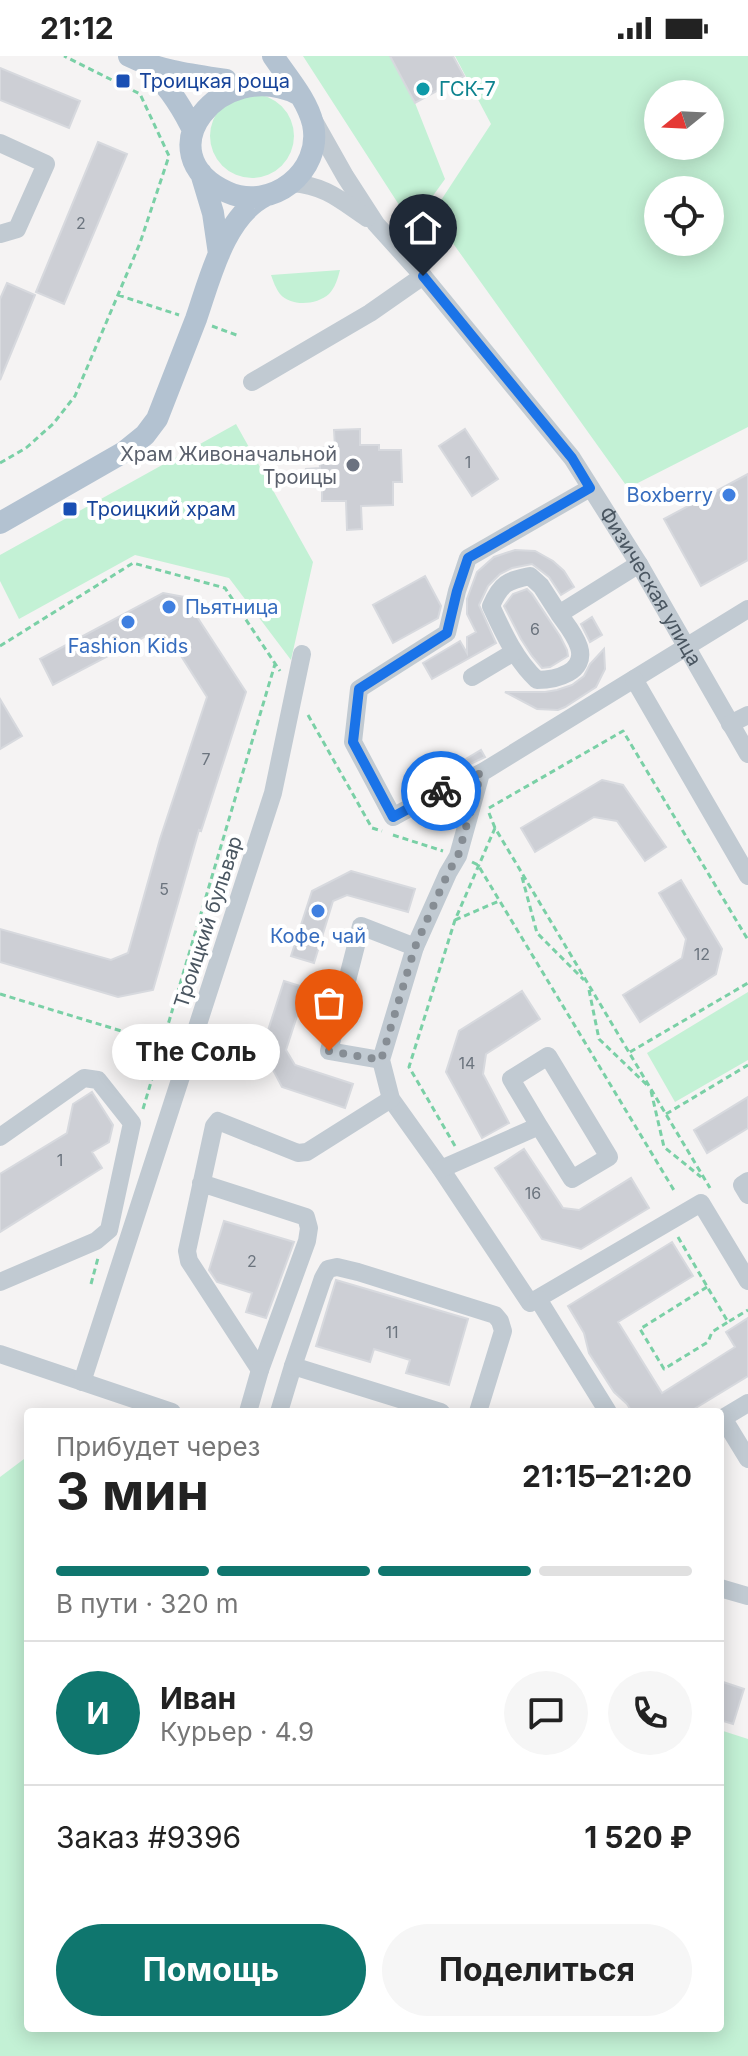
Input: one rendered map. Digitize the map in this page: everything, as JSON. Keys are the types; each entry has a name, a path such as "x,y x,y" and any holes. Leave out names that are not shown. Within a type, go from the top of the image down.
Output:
{"main road":[{"path":"0,523 124,452 145,435 157,419 219,254 252,203 292,183 304,168 312,150 314,130 304,103 273,56"},
{"path":"136,60 175,71 231,71 264,75 283,82 304,103"},
{"path":"136,60 161,79 175,96 191,126"},
{"path":"219,254 213,213 191,146 191,126 197,107 231,71"},
{"path":"198,165 210,180 226,191 245,197 265,196"}],"street":[{"path":"304,103 376,224"},
{"path":"0,143 46,164 17,229 0,234"},
{"path":"292,183 318,187 376,224"},
{"name":"Физическая улица","path":"376,224 423,276 572,458 639,564 748,754"},
{"path":"252,382 370,313 423,276"},
{"path":"590,488 468,558 447,633 359,689 353,742 393,817 481,773 748,609"},
{"path":"559,614 639,564"},
{"path":"530,576 541,586 559,614 580,650 578,663 568,674 553,680 537,680 514,652 491,606 497,591 509,581 530,576"},
{"path":"472,677 514,652"},
{"name":"Троицкий бульвар","path":"82,1382 273,793 302,654"},
{"path":"634,679 748,876"},
{"path":"730,724 748,715"},
{"path":"481,773 458,856 415,947 381,1060 391,1099 530,1303 701,1203 748,1281"},
{"path":"381,1060 329,1051 361,926 415,947"},
{"path":"548,1056 609,1157 572,1179 539,1126 511,1079 548,1056"},
{"path":"0,1137 84,1078 98,1080 132,1123 109,1230 96,1241 0,1282"},
{"path":"260,1370 189,1261 187,1251 214,1126 218,1121 298,1153 307,1152 391,1099"},
{"path":"441,1169 539,1126"},
{"path":"748,1181 742,1185 748,1195"},
{"path":"201,1183 306,1217 309,1228 249,1408"},
{"path":"280,1408 323,1278 328,1269 337,1267 495,1315 503,1331 479,1408"},
{"path":"538,1299 606,1408"},
{"path":"0,1354 160,1408"},
{"path":"293,1366 428,1408"},
{"path":"724,1417 748,1403"},
{"path":"724,1423 748,1459"},
{"path":"724,1589 748,1596"}],"path":[{"path":"0,463 26,448 53,424 75,396 140,243 169,156 140,94 64,56"},
{"path":"74,62 76,56"},
{"path":"0,646 133,563 225,588 294,691 372,828 478,865 675,1192"},
{"path":"140,1117 275,664"},
{"path":"711,1191 495,828 487,809 623,731 748,940"},
{"path":"463,1159 409,1067 455,920 495,828"},
{"path":"521,872 537,933 588,985 599,1039 650,1088 664,1147 704,1179"},
{"path":"455,920 500,901"},
{"path":"629,1053 748,983"},
{"path":"0,994 189,1052"},
{"path":"666,1114 748,1065"},
{"path":"91,1284 106,1233"},
{"path":"676,1235 728,1322"},
{"path":"707,1287 640,1329 664,1369 708,1342 712,1332 748,1310"}],"green space":[{"path":"303,56 390,56 415,103 445,179 412,225"},
{"path":"455,56 748,56 748,427 628,488 432,214 491,124"},
{"path":"252,94 268,97 282,106 291,120 294,136 291,152 282,166 268,175 252,178 236,175 222,166 213,152 210,136 213,120 222,106 236,97"},
{"path":"340,270 329,294 304,303 291,301 280,294 271,275"},
{"path":"236,424 313,562 291,660 229,578 135,555 19,619 0,581 0,555"},
{"path":"748,992 748,1060 675,1102 647,1053"},
{"path":"24,1459 24,2032 724,2032 724,1731 748,1739 748,2056 0,2056 0,1477"}],"building":[{"name":"ГСК-7","path":"390,56 453,56 464,76 415,103"},
{"path":"0,68 80,101 69,128 0,100"},
{"path":"98,142 127,154 64,304 36,292"},
{"path":"7,283 35,295 0,380 0,299"},
{"path":"360,429 360,445 379,445 379,450 401,450 402,482 393,482 393,505 361,506 362,529 347,530 346,501 322,501 322,483 307,484 306,469 320,468 319,448 335,447 334,430"},
{"path":"465,429 498,479 472,496 439,446"},
{"path":"748,474 748,560 701,586 664,519"},
{"path":"515,550 535,551 553,561 574,587 561,595 549,577 532,564 500,574 488,586 479,605 496,643 432,679 423,663 460,641 467,653 467,637 476,632 467,614 467,599 477,572 494,557"},
{"path":"425,576 441,606 438,618 393,643 373,605"},
{"path":"527,589 567,650 568,656 550,667 542,668 532,656 504,606 513,594"},
{"path":"163,593 184,597 246,692 199,830 153,990 118,997 0,962 0,929 111,960 128,953 160,839 207,697 171,640 146,636 53,685 40,659"},
{"path":"592,617 602,635 590,642 581,624"},
{"path":"604,649 605,669 596,687 565,707 558,710 537,709 505,692 545,692 572,685 584,676"},
{"path":"0,699 22,736 0,749"},
{"path":"481,750 485,757 462,768 459,763"},
{"path":"602,780 623,785 666,847 645,861 617,821 594,817 535,852 521,828"},
{"path":"351,871 415,889 408,912 347,895 333,901 314,963 291,956 312,891"},
{"path":"681,880 722,949 716,974 640,1022 623,995 682,958 686,939 659,893"},
{"path":"284,981 306,988 286,1050 295,1065 353,1084 345,1108 282,1087 262,1049"},
{"path":"522,991 540,1019 486,1054 483,1074 509,1123 482,1138 446,1072 459,1031"},
{"path":"92,1092 113,1125 109,1142 92,1152 102,1168 0,1232 0,1174 67,1133 73,1104"},
{"path":"748,1097 748,1128 707,1153 694,1130"},
{"path":"524,1149 563,1208 579,1210 631,1178 649,1208 581,1249 542,1239 495,1168"},
{"path":"224,1221 294,1242 266,1318 246,1312 252,1293 217,1282 209,1270"},
{"path":"672,1242 693,1276 618,1322 662,1393 735,1347 726,1332 748,1318 748,1376 696,1408 630,1408 614,1392 589,1353 584,1333 568,1306"},
{"path":"336,1280 468,1319 449,1385 406,1373 410,1360 374,1349 370,1362 316,1346"},
{"path":"724,1682 744,1689 733,1724 724,1721"}],"way so far":[{"path":"329,1051 381,1060 415,947 458,856 481,773 441,791"}],"place":[{"name":"Троицкая роща","path":"123,81"},
{"name":"ГСК-7","path":"423,89"},
{"name":"Храм Живоначальной Троицы","path":"353,465"},
{"name":"Boxberry","path":"729,495"},
{"name":"Троицкий храм","path":"70,509"},
{"name":"Пьятница","path":"169,607"},
{"name":"Fashion Kids","path":"128,622"},
{"name":"Кофе, чай","path":"318,911"},
{"name":"The Соль","path":"329,1051"}],"route":[{"path":"423,276 572,458 590,488 468,558 447,633 359,689 353,742 393,817 441,791"}]}
